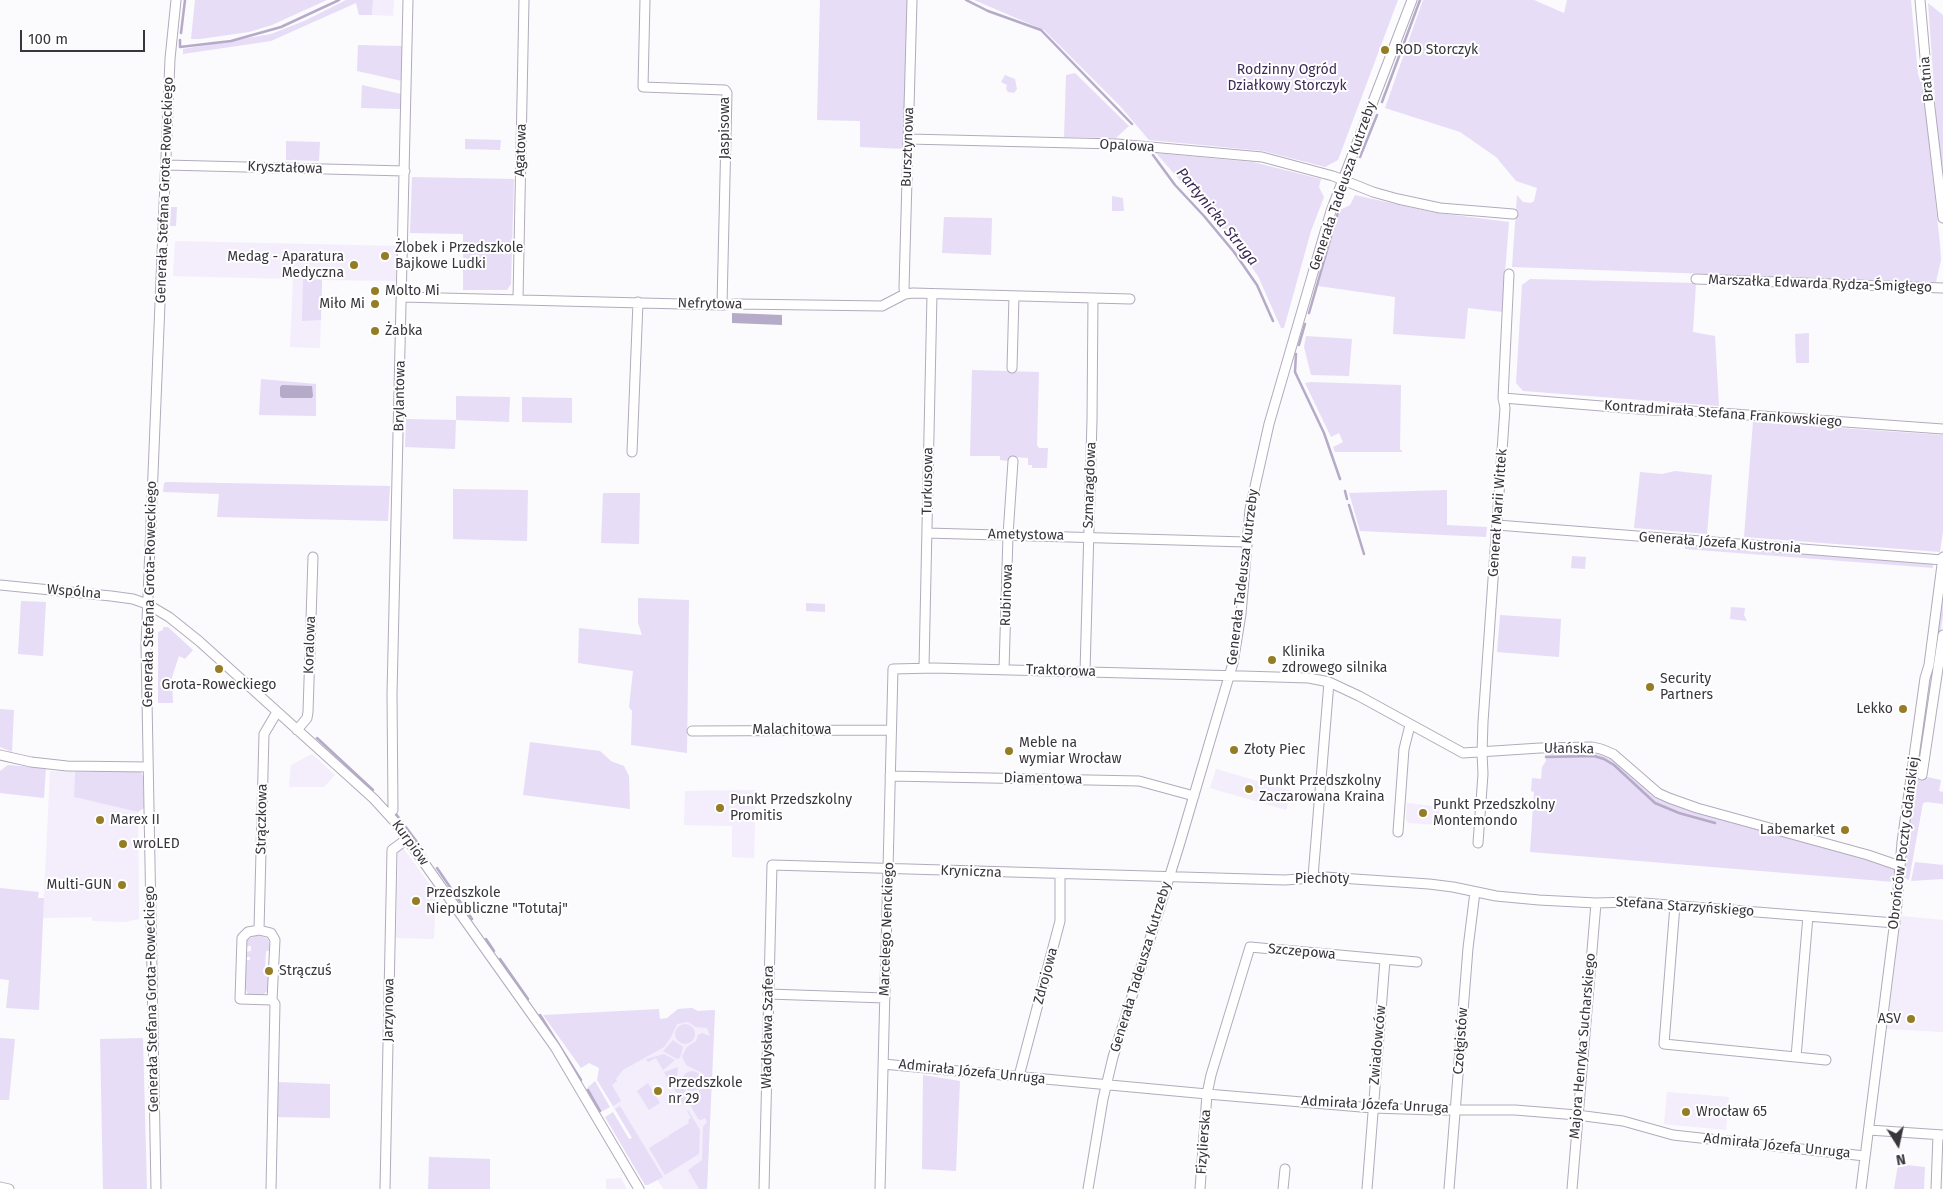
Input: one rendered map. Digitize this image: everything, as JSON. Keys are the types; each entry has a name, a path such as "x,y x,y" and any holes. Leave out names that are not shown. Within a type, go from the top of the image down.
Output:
{"street":[{"name":"Generała Stefana Grota-Roweckiego","path":"156,1189 148,767 147,604 171,53 176,0"},
{"name":"Brylantowa","path":"389,814 393,810 392,694 408,0"},
{"name":"Agatowa","path":"518,299 524,0"},
{"name":"Jaspisowa","path":"645,0 643,87 725,90 727,93 722,305"},
{"name":"Bursztynowa","path":"905,294 912,0"},
{"name":"Generała Tadeusza Kutrzeby","path":"1088,1189 1106,1085 1124,1019 1230,677 1241,614 1246,542 1256,475 1317,256 1343,180 1412,0"},
{"name":"Bratnia","path":"1920,0 1928,92 1943,218"},
{"name":"Opalowa","path":"908,139 1117,144 1222,152 1262,157 1343,180 1373,192 1424,205 1448,209 1513,214"},
{"name":"Kryształowa","path":"166,165 405,171"},
{"name":"Generał Marii Wittek","path":"1478,843 1483,774 1482,752 1505,408 1503,398 1509,274"},
{"name":"Marszałka Edwarda Rydza-Śmigłego","path":"1696,279 1943,288"},
{"name":"Nefrytowa","path":"402,297 722,305 882,306 905,294 1130,299"},
{"name":"Turkusowa","path":"924,667 932,294"},
{"path":"1012,368 1014,296"},
{"name":"Szmaragdowa","path":"1085,672 1093,298"},
{"path":"632,452 638,302"},
{"name":"Kontradmirała Stefana Frankowskiego","path":"1503,398 1943,429"},
{"name":"Rubinowa","path":"1004,670 1008,535 1013,461"},
{"name":"Generała Józefa Kustronia","path":"1497,526 1943,558"},
{"name":"Ametystowa","path":"927,533 1089,536 1246,542"},
{"name":"Koralowa","path":"297,730 307,718 308,712 313,556"},
{"name":"Obrońców Poczty Gdańskiej","path":"1861,1189 1865,1156 1871,1130 1900,866 1943,558"},
{"name":"Wspólna","path":"0,585 111,596 133,599 147,604"},
{"name":"Kurpiów","path":"147,604 169,617 199,641 389,814 555,1048 639,1189"},
{"path":"1922,775 1943,636"},
{"name":"Traktorowa","path":"893,669 924,667 1230,677"},
{"name":"Marcelego Nenckiego","path":"880,1189 893,669"},
{"name":"Ułańska","path":"1230,677 1309,678 1329,682 1359,696 1463,753 1540,748 1592,747 1601,749 1613,754 1658,793 1669,798 1696,808 1868,855 1900,866"},
{"path":"1313,877 1329,682"},
{"name":"Strączkowa","path":"259,930 264,734 277,712"},
{"path":"1398,832 1404,748 1410,725"},
{"name":"Malachitowa","path":"692,730 891,730"},
{"path":"0,754 31,762 67,766 148,767"},
{"name":"Diamentowa","path":"890,776 1139,781 1194,796"},
{"path":"378,803 393,792"},
{"name":"Jarzynowa","path":"385,1189 392,850 407,838"},
{"name":"Kryniczna","path":"772,866 1060,875 1169,876"},
{"name":"Władysława Szafera","path":"764,1189 772,866"},
{"name":"Zdrojowa","path":"1019,1076 1060,921 1060,875"},
{"name":"Piechoty","path":"1169,876 1285,880 1313,877 1428,884 1475,892"},
{"name":"Stefana Starzyńskiego","path":"1475,892 1496,896 1596,904 1630,902 1894,923"},
{"name":"Czołgistów","path":"1450,1189 1468,948 1475,892"},
{"name":"Majora Henryka Sucharskiego","path":"1572,1189 1596,904"},
{"path":"1675,905 1664,1044 1826,1060"},
{"path":"1796,1058 1808,916"},
{"path":"271,1189 275,1004 272,1000 275,940 270,933 259,930 248,932 242,938 240,999 272,1000"},
{"name":"Szczepowa","path":"1207,1094 1250,947 1417,962"},
{"name":"Zwiadowców","path":"1367,1189 1385,960"},
{"path":"768,994 885,998"},
{"name":"Admirała Józefa Unruga","path":"883,1064 1374,1108 1515,1110 1578,1115 1623,1121 1673,1135 1865,1156"},
{"name":"Fizylierska","path":"1200,1189 1207,1094"},
{"path":"1871,1130 1941,1135 1936,1189"},
{"path":"1283,1189 1285,1169"},
{"path":"0,1187 10,1189"}],"shaded area":[{"path":"373,0 394,0 393,16 372,15"},
{"path":"175,241 396,246 396,281 322,280 320,348 290,347 293,279 173,276"},
{"path":"732,313 782,315 782,325 732,323"},
{"path":"282,385 312,386 313,396 312,398 282,398 280,396 280,387"},
{"path":"312,754 335,775 324,787 289,787 291,765"},
{"name":"Punkt Przedszkolny Zaczarowana Kraina","path":"1216,769 1292,791 1286,810 1210,788"},
{"path":"50,771 75,772 74,797 138,812 139,919 125,922 93,921 91,917 43,918"},
{"name":"Punkt Przedszkolny Promitis","path":"756,790 754,858 732,857 732,826 684,825 685,791"},
{"name":"Punkt Przedszkolny Montemondo","path":"1407,803 1440,807 1438,825 1408,823 1406,819"},
{"name":"Przedszkole Niepubliczne \"Totutaj\"","path":"403,848 436,893 434,939 396,938 398,851"},
{"path":"1901,916 1943,920 1943,1032 1887,1029"},
{"name":"Przedszkole nr 29","path":"692,1008 698,1011 715,1010 707,1189 663,1189 597,1080 678,1009"},
{"path":"1667,1092 1729,1097 1726,1130 1664,1124"},
{"path":"621,1178 627,1189 606,1189 606,1179"}],"green space":[{"path":"195,0 327,0 272,25 249,32 191,39"},
{"path":"346,0 373,0 372,15 359,15 356,3 271,41 183,54 183,49 271,34 304,21"},
{"path":"820,0 909,0 904,149 860,147 860,121 817,120"},
{"name":"Rodzinny Ogród Działkowy Storczyk","path":"974,0 1398,0 1338,160 1325,167 1263,151 1149,140 1120,106 1044,30"},
{"path":"1423,0 1534,0 1564,13 1567,0 1911,0 1918,74 1923,87 1940,244 1941,260 1936,282 1512,267 1517,195 1523,202 1531,203 1534,201 1537,188 1516,181 1496,157 1460,132 1385,108"},
{"path":"1928,3 1943,15 1943,181 1938,141"},
{"path":"358,45 402,46 402,81 357,71"},
{"path":"1075,73 1129,126 1116,138 1064,137 1066,75"},
{"path":"1005,75 1015,79 1017,89 1014,93 1008,92 1006,89 1007,85 1001,82"},
{"path":"362,85 401,94 401,109 361,108"},
{"path":"465,139 501,140 500,150 465,149"},
{"path":"286,141 320,142 319,161 286,160"},
{"path":"1156,153 1253,162 1321,179 1319,187 1324,197 1311,231 1284,328 1281,328 1258,276 1230,238"},
{"path":"412,177 514,179 511,284 507,290 463,290 463,234 410,233"},
{"path":"1355,195 1431,212 1509,222 1502,312 1468,308 1465,339 1393,334 1395,297 1318,286 1340,210 1350,205"},
{"path":"1112,196 1123,198 1124,211 1112,211"},
{"path":"171,207 177,207 176,226 170,226"},
{"path":"944,217 992,218 991,255 942,253"},
{"path":"303,279 322,280 321,320 302,321"},
{"path":"1530,279 1696,283 1693,332 1715,336 1719,406 1523,391 1516,383 1522,285"},
{"path":"1809,333 1809,363 1796,363 1795,334"},
{"path":"1306,336 1352,339 1349,376 1311,375 1304,347"},
{"path":"972,370 1039,372 1037,445 1039,448 1048,448 1047,468 1032,468 1032,465 1028,465 1028,458 1012,457 1008,461 1000,460 1000,456 970,456"},
{"path":"261,379 316,384 316,416 259,415"},
{"path":"1305,383 1401,385 1400,449 1403,452 1335,452 1333,447 1343,442 1339,433 1331,437"},
{"path":"456,396 510,397 509,422 456,420"},
{"path":"522,397 572,398 572,423 522,422"},
{"path":"406,419 456,420 455,449 405,447"},
{"path":"1753,422 1943,435 1943,531 1940,552 1744,537"},
{"path":"1675,471 1712,475 1707,534 1634,528 1640,472 1662,474"},
{"path":"164,483 390,486 388,521 217,517 219,494 163,492"},
{"path":"453,489 528,490 527,541 453,539"},
{"path":"1447,490 1447,525 1487,527 1486,537 1360,531 1349,493"},
{"path":"603,493 640,493 639,544 601,543"},
{"path":"1685,544 1933,563 1933,568 1685,549"},
{"path":"1572,556 1586,557 1585,569 1571,568"},
{"path":"1943,596 1943,616 1919,775 1941,780 1939,791 1943,792 1943,804 1923,803 1909,880 1904,878 1908,833 1921,746 1919,745"},
{"path":"638,598 689,600 687,753 631,745 632,711 629,707 633,671 578,663 579,628 642,635 638,623"},
{"path":"21,601 46,602 43,656 18,654"},
{"path":"806,603 825,604 825,612 806,611"},
{"path":"1731,607 1745,608 1744,615 1747,621 1730,619"},
{"path":"1500,615 1561,619 1559,657 1497,652"},
{"path":"163,627 168,627 193,650 185,659 179,656 172,677 173,703 158,703 158,632 163,630"},
{"path":"0,709 14,710 12,752 0,747"},
{"path":"530,742 600,751 611,761 624,766 629,776 630,809 523,795"},
{"path":"1545,753 1600,753 1613,759 1652,795 1664,801 1698,813 1893,868 1895,869 1894,882 1530,852 1534,792 1531,791 1532,778 1541,779 1542,767 1546,761"},
{"path":"8,765 46,768 44,798 0,793 0,771"},
{"path":"139,770 143,776 144,808 138,812 74,797 75,772"},
{"path":"1915,862 1943,865 1943,879 1911,881"},
{"path":"0,888 39,892 38,898 44,898 39,1010 6,1008 9,980 0,979"},
{"path":"258,935 268,939 272,951 266,951 265,969 271,969 269,989 259,996 248,994 244,986 244,960 250,960 250,957 244,957 245,952 251,951 251,946 245,946 248,939"},
{"path":"692,1008 698,1011 715,1010 707,1189 699,1189 688,1170 702,1160 703,1127 707,1122 705,1118 698,1119 688,1101 683,1104 674,1089 680,1086 687,1092 694,1093 698,1092 703,1086 702,1073 686,1065 682,1056 687,1047 696,1041 698,1035 702,1033 710,1036 707,1028 696,1027 688,1022 677,1024 664,1047 623,1070 616,1079 617,1081 612,1085 621,1101 613,1106 597,1080 599,1068 589,1063 581,1068 543,1015 659,1009 660,1019 667,1018 678,1009"},
{"path":"685,1024 692,1027 695,1034 692,1041 685,1044 678,1041 675,1034 678,1027"},
{"path":"0,1038 15,1039 9,1100 0,1100"},
{"path":"143,1038 147,1189 103,1189 100,1039"},
{"path":"673,1040 683,1047 680,1058 677,1059 663,1051"},
{"path":"664,1054 675,1060 663,1070 656,1058 648,1062 646,1059"},
{"path":"678,1067 677,1076 667,1078 664,1072"},
{"path":"692,1071 699,1074 702,1081 699,1088 692,1091 685,1088 682,1081 685,1074"},
{"path":"923,1075 960,1081 956,1171 922,1169"},
{"path":"595,1081 610,1107 599,1113 585,1090"},
{"path":"277,1082 330,1084 330,1118 277,1117"},
{"path":"648,1083 660,1103 649,1110 637,1091"},
{"path":"620,1106 663,1177 648,1185 645,1185 605,1117 613,1112 629,1139 632,1138 615,1109"},
{"path":"688,1110 700,1130 699,1154 665,1175 649,1148 668,1138 669,1135 689,1123 688,1120 691,1118"},
{"path":"429,1157 490,1159 490,1189 428,1189"},
{"path":"1898,1164 1925,1167 1924,1189 1894,1189"}],"waterway":[{"path":"181,33 185,0"},
{"name":"Partynicka Struga","path":"180,40 180,47 231,41 281,27 339,0"},
{"name":"Partynicka Struga","path":"966,0 988,11 1041,30 1132,124"},
{"path":"1382,102 1420,0"},
{"path":"1360,157 1377,115"},
{"name":"Partynicka Struga","path":"1153,155 1175,185 1234,252 1257,285 1273,321"},
{"path":"1309,313 1339,209"},
{"path":"1299,345 1305,324"},
{"name":"Partynicka Struga","path":"1296,354 1295,372 1324,433 1340,479"},
{"name":"Partynicka Struga","path":"1345,491 1347,499"},
{"name":"Partynicka Struga","path":"1349,505 1364,554"},
{"path":"317,738 373,790"},
{"name":"Partynicka Struga","path":"1546,757 1594,756 1604,759 1614,765 1655,803 1679,813 1715,823"},
{"path":"396,814 423,850"},
{"path":"437,868 472,919"},
{"path":"486,939 494,951"},
{"path":"500,959 528,999"},
{"path":"540,1015 581,1080"},
{"path":"588,1090 600,1111"}],"place":[{"name":"ROD Storczyk","path":"1385,50"},
{"name":"Żlobek i Przedszkole Bajkowe Ludki","path":"385,256"},
{"name":"Medag - Aparatura Medyczna","path":"354,265"},
{"name":"Molto Mi","path":"375,291"},
{"name":"Miło Mi","path":"375,304"},
{"name":"Żabka","path":"375,331"},
{"name":"Klinika zdrowego silnika","path":"1272,660"},
{"name":"Grota-Roweckiego","path":"219,669"},
{"name":"Security Partners","path":"1650,687"},
{"name":"Lekko","path":"1903,709"},
{"name":"Złoty Piec","path":"1234,750"},
{"name":"Meble na wymiar Wrocław","path":"1009,751"},
{"name":"Punkt Przedszkolny Zaczarowana Kraina","path":"1249,789"},
{"name":"Punkt Przedszkolny Promitis","path":"720,808"},
{"name":"Punkt Przedszkolny Montemondo","path":"1423,813"},
{"name":"Marex II","path":"100,820"},
{"name":"Labemarket","path":"1845,830"},
{"name":"wroLED","path":"123,844"},
{"name":"Multi-GUN","path":"122,885"},
{"name":"Przedszkole Niepubliczne \"Totutaj\"","path":"416,901"},
{"name":"Strączuś","path":"269,971"},
{"name":"ASV","path":"1911,1019"},
{"name":"Przedszkole nr 29","path":"658,1091"},
{"name":"Wrocław 65","path":"1686,1112"}]}
